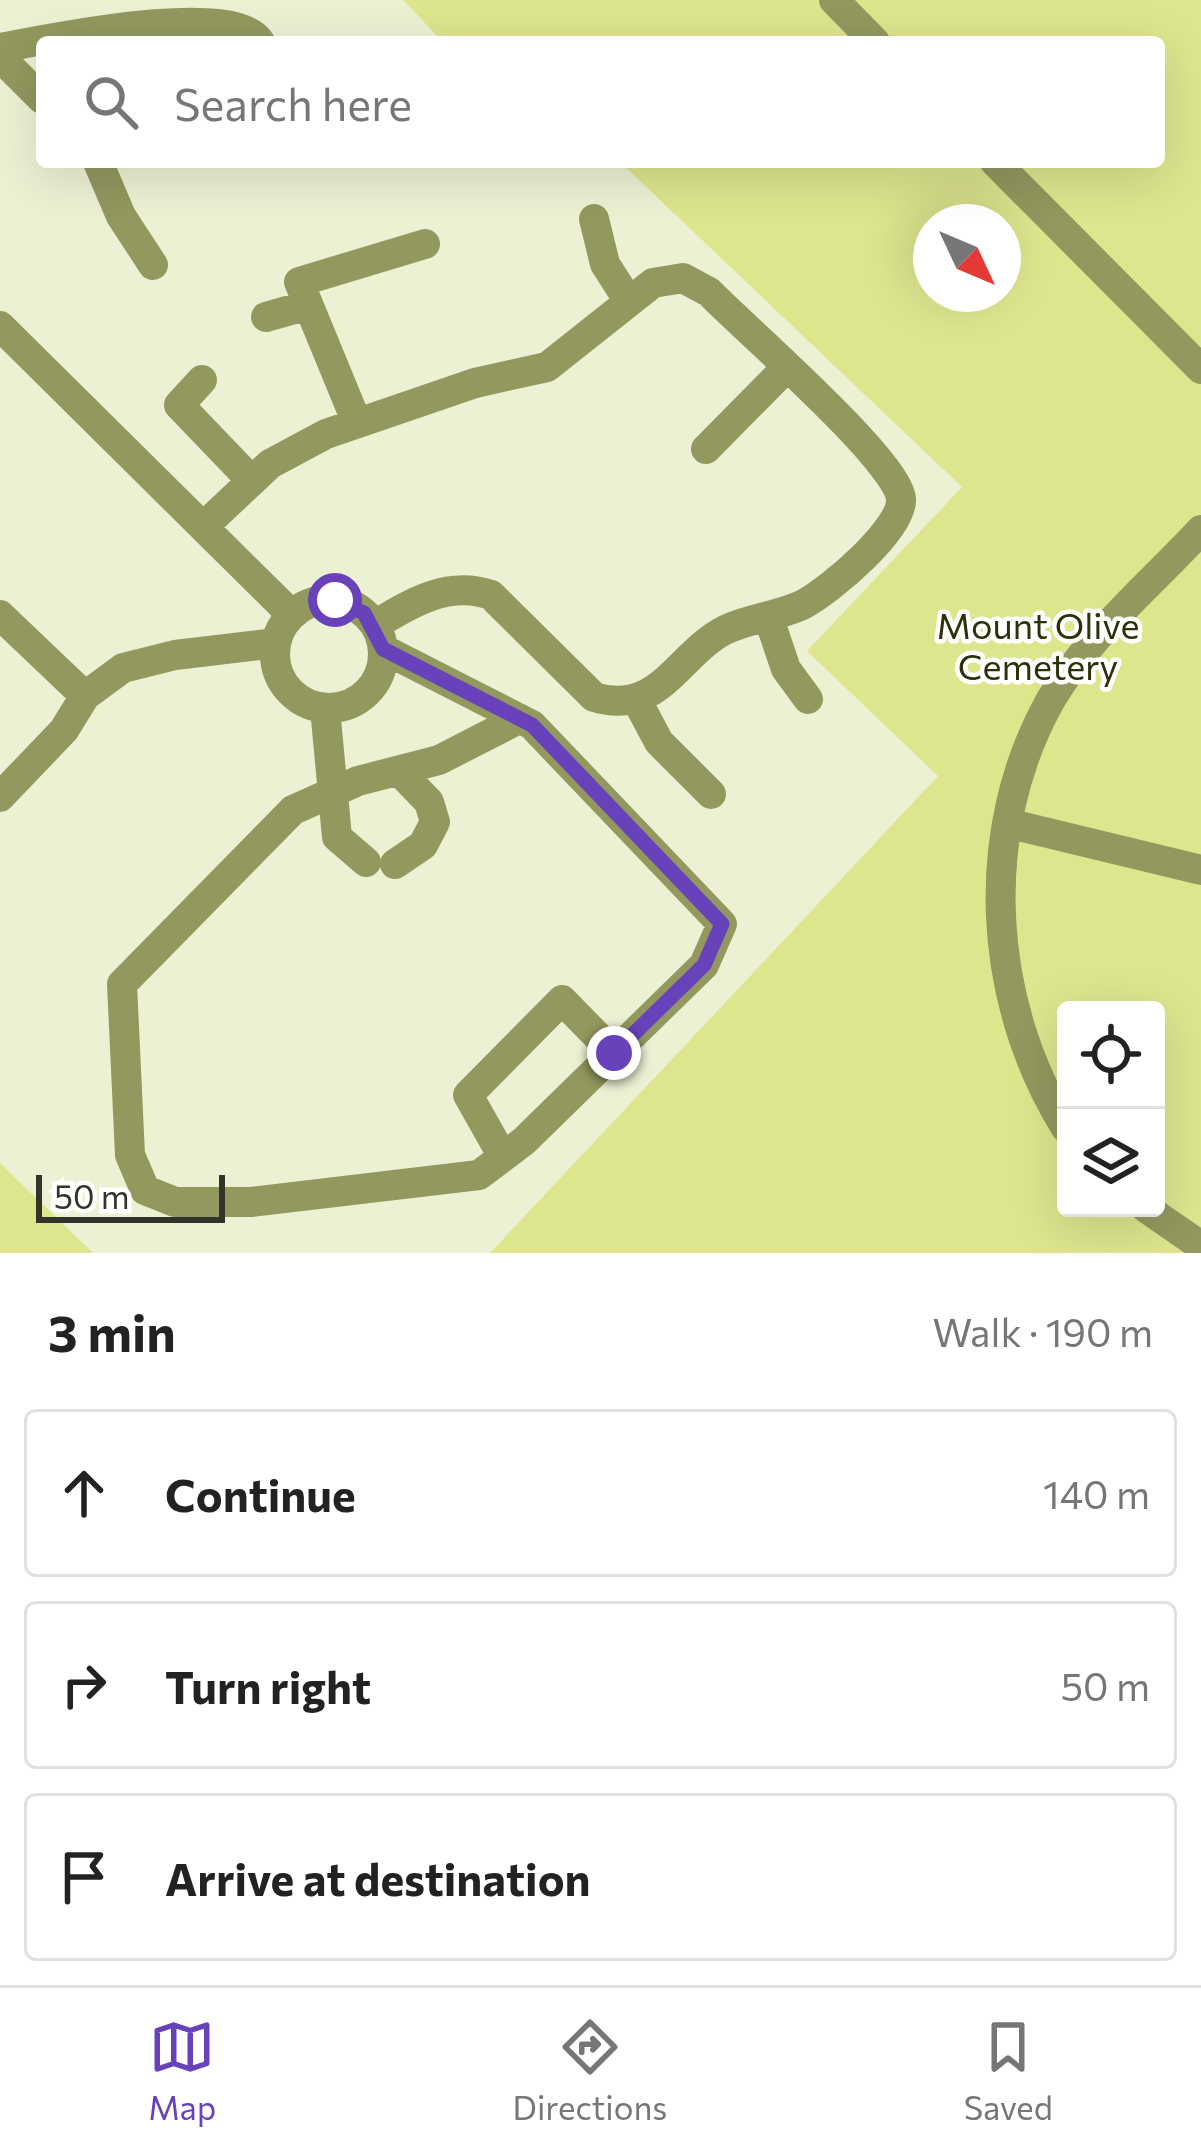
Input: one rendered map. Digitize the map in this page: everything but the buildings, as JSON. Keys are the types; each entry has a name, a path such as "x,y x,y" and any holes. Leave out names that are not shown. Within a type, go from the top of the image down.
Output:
{"street":[{"path":"834,0 869,36"},
{"path":"66,36 176,8 224,10 258,36"},
{"path":"36,44 0,53 36,92"},
{"path":"101,168 121,216 153,265"},
{"path":"1001,168 1201,369"},
{"path":"594,219 605,264 628,300"},
{"path":"357,423 299,282 425,244"},
{"path":"203,527 270,464 357,423 475,382 547,368 653,283 683,278 709,292 882,460 901,499 899,518 835,584 800,606 722,632 655,692 636,699 612,703 594,697 491,595 472,588 438,593 379,637"},
{"path":"266,316 308,305"},
{"path":"0,326 292,615"},
{"path":"706,449 785,369"},
{"path":"202,380 179,405 252,481"},
{"path":"1057,1109 1024,1039 1001,962 1000,880 1023,763 1051,700 1088,650 1201,530"},
{"path":"379,637 382,664 368,692 356,702 325,708 310,705 286,686 276,644 292,615 305,606 335,600 351,604 379,637 532,725 722,924 704,965 479,1175 356,1192 176,1202 145,1190 130,1155 122,984 293,810 439,760 519,719"},
{"path":"0,615 85,696"},
{"path":"768,616 786,669 808,699"},
{"path":"0,797 64,730 85,696 123,668 146,660 276,644"},
{"path":"636,699 659,742 711,794"},
{"path":"325,708 329,794 337,837 381,863 423,845 435,822 429,802 399,770"},
{"path":"1011,824 1201,870"},
{"path":"503,1157 468,1095 562,1000 614,1053"},
{"path":"1159,1217 1201,1246"}],"green space":[{"name":"Mount Olive Cemetery","path":"403,0 1201,0 1201,1253 490,1253 938,776 807,651 962,487 626,168 1165,168 1165,36 437,36"},
{"path":"0,1163 93,1253 0,1253"}],"route":[{"path":"335,600 364,613 375,625 383,649 532,725 710,906 722,924 704,965 614,1053"}]}
